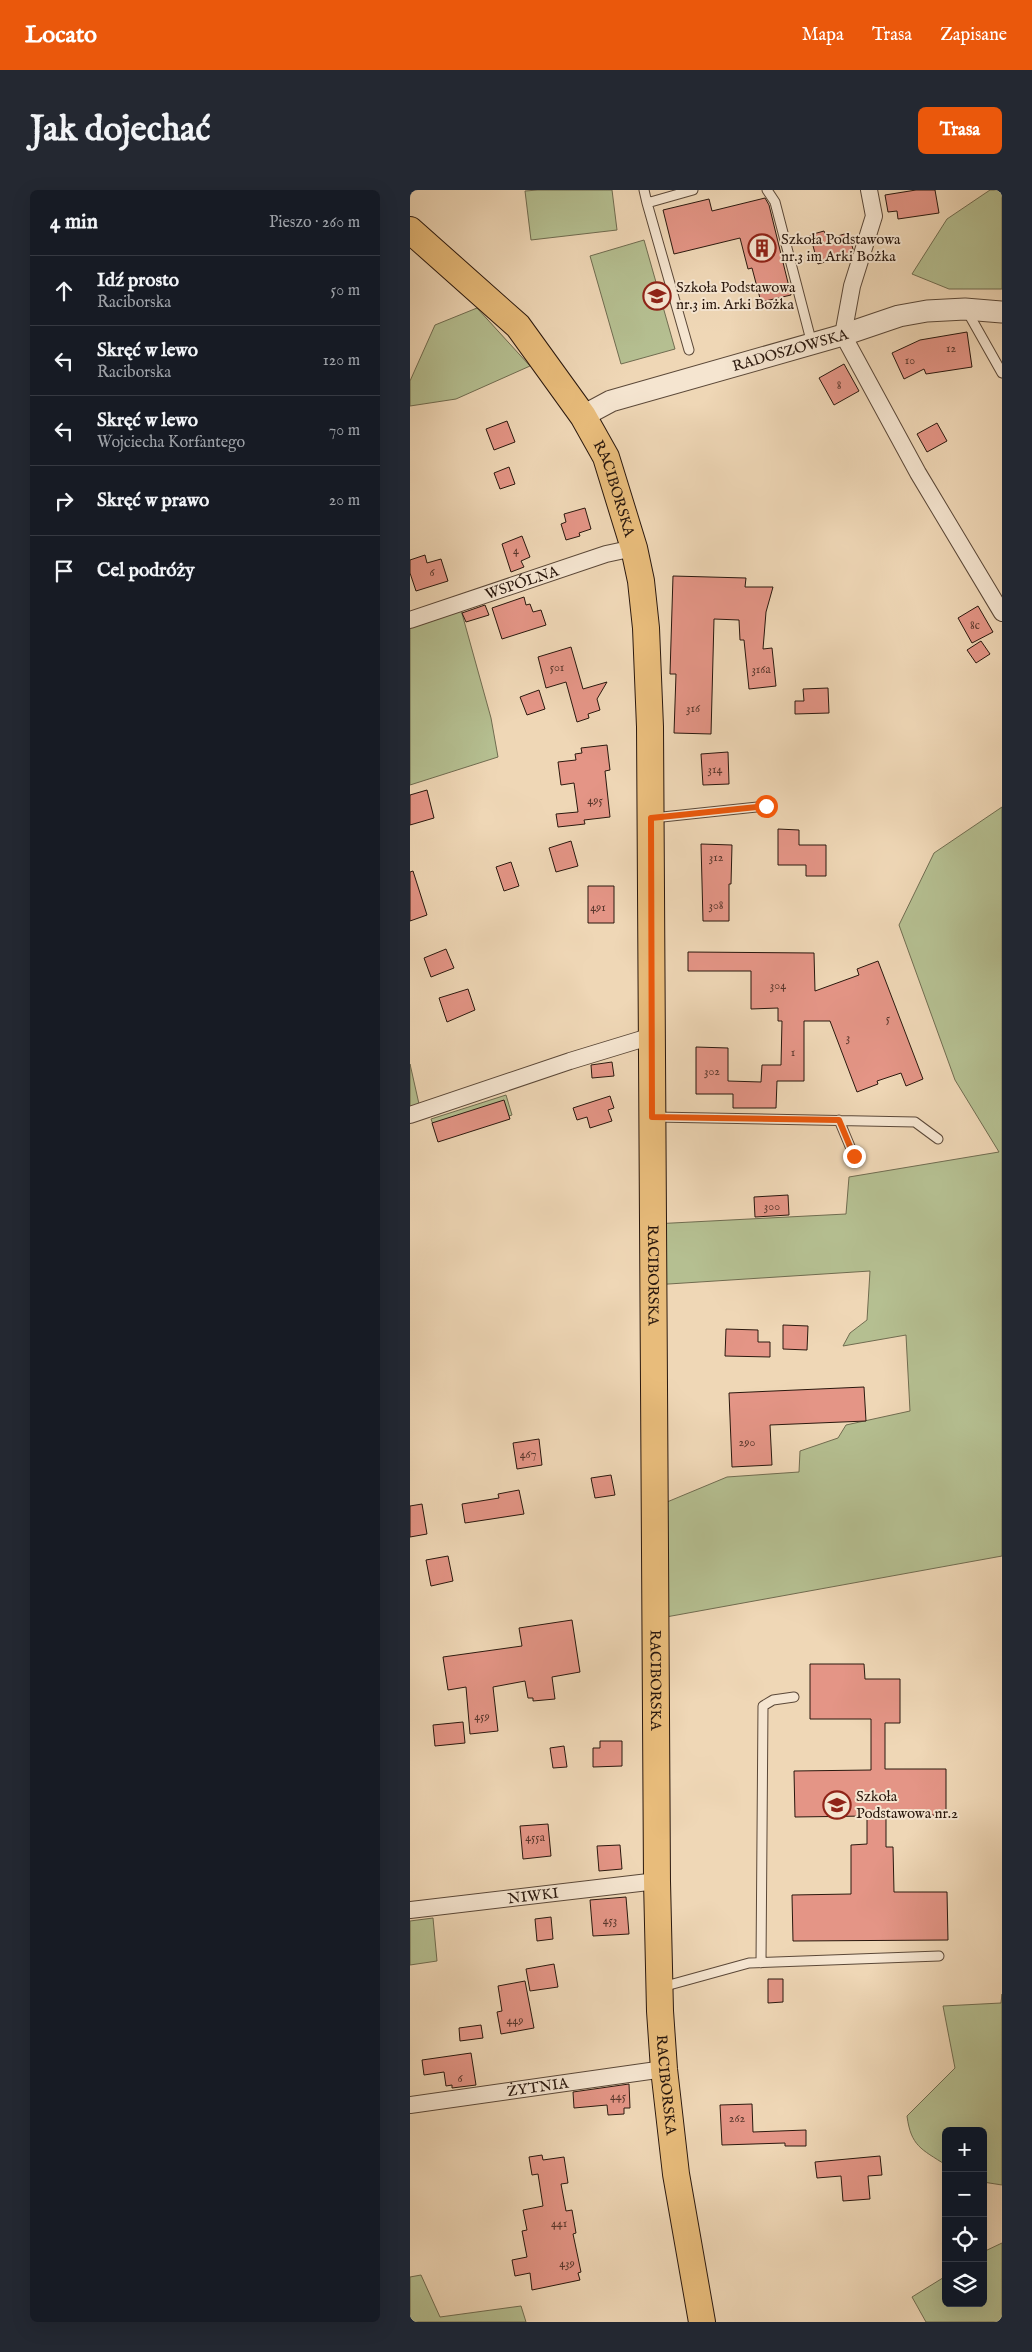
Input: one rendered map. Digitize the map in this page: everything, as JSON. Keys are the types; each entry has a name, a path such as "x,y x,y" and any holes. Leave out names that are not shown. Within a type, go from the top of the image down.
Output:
{"main road":[{"name":"RACIBORSKA","path":"410,230 518,326 583,416 606,456 634,548 641,580 646,628 651,818 656,1881 664,2069 676,2174 702,2322"}],"street":[{"path":"869,190 874,216 852,286 843,335 918,473 1002,613"},
{"name":"RADOSZOWSKA","path":"583,416 611,401 843,335 908,314 927,310 966,309 1002,312"},
{"name":"WSPÓLNA","path":"410,620 606,554 634,548"},
{"path":"410,1115 570,1060 652,1036"},
{"name":"NIWKI","path":"410,1910 656,1881"},
{"name":"ŻYTNIA","path":"410,2105 664,2069"}],"lane":[{"path":"644,190 689,350"},
{"path":"647,203 677,192 693,190"},
{"path":"766,190 775,202 812,344"},
{"path":"966,309 1002,373"},
{"path":"651,818 766,806"},
{"path":"652,1117 915,1122 938,1139"},
{"path":"839,1120 854,1156"},
{"path":"761,1963 763,1706 773,1700 794,1697"},
{"path":"660,1987 749,1963 939,1956"}],"green space":[{"path":"612,190 617,230 531,240 525,191"},
{"path":"990,190 1002,190 1002,289 949,289 912,274 947,219"},
{"path":"644,240 675,349 621,364 590,256"},
{"path":"477,308 530,366 456,399 410,406 410,381 435,325"},
{"path":"461,610 491,718 498,757 410,785 410,626"},
{"path":"1002,807 1002,1556 655,1619 655,1507 727,1477 799,1472 800,1451 838,1438 846,1425 910,1411 906,1335 843,1346 850,1333 867,1320 870,1271 653,1285 653,1224 846,1214 849,1177 999,1152 955,1080 899,925 934,853"},
{"path":"410,1064 419,1104 410,1107"},
{"path":"506,1095 512,1115 438,1139 431,1119"},
{"path":"433,1918 437,1961 410,1965 410,1921"},
{"path":"1002,1994 1002,2185 987,2183 987,2127 942,2127 942,2162 919,2146 911,2134 907,2116 955,2068 943,2006 1001,2003"},
{"path":"1002,2243 1002,2322 926,2322 912,2297 942,2278 942,2307 987,2307 987,2250"},
{"path":"421,2275 440,2317 521,2306 526,2322 410,2322 410,2277"}],"building":[{"path":"916,190 935,190 939,213 898,219 897,211 888,212 885,195"},
{"name":"Szkoła Podstawowa nr.3 im Arki Bożka","path":"765,198 769,205 791,295 761,302 752,268 748,269 740,238 674,254 663,210 709,199 712,211"},
{"path":"824,231 827,239 848,233 853,249 852,254 818,264 810,235"},
{"path":"967,332 972,367 926,374 924,369 904,379 892,353 920,340"},
{"path":"844,364 859,391 834,405 819,378"},
{"path":"507,421 515,442 494,450 486,429"},
{"path":"937,423 947,441 927,452 917,434"},
{"path":"509,467 515,484 500,489 494,473"},
{"path":"585,508 591,529 579,533 580,536 566,540 561,524 566,522 564,514"},
{"path":"522,536 530,557 521,561 524,567 511,572 502,544"},
{"path":"425,555 427,563 441,559 448,581 416,591 410,573 410,560"},
{"path":"673,576 746,578 745,587 773,587 766,612 763,649 772,648 776,686 749,689 744,640 740,640 739,620 714,619 711,734 674,733 676,674 670,674"},
{"path":"524,597 526,605 530,604 533,612 541,610 546,625 502,639 492,608"},
{"path":"485,605 489,615 466,622 462,613"},
{"path":"978,606 993,632 972,643 958,618"},
{"path":"981,641 990,654 976,663 967,650"},
{"path":"571,647 583,689 607,682 597,699 600,710 588,714 589,718 577,722 566,682 546,688 538,657"},
{"path":"828,688 829,713 795,714 795,701 804,701 803,689"},
{"path":"539,690 545,709 527,715 520,697"},
{"path":"607,745 610,770 605,771 610,817 584,820 585,824 558,827 556,814 578,812 574,783 561,785 558,762 576,760 575,754 582,753 581,748"},
{"path":"728,752 729,784 703,785 701,754"},
{"path":"427,790 434,818 410,825 410,795"},
{"path":"778,829 799,830 799,845 826,845 826,876 806,876 806,865 778,865"},
{"path":"571,841 578,866 556,872 549,848"},
{"path":"701,844 732,845 729,921 703,921"},
{"path":"511,862 519,886 504,891 496,867"},
{"path":"413,871 427,915 410,921 410,872"},
{"path":"588,886 614,886 614,923 588,923"},
{"path":"446,949 454,968 431,977 424,958"},
{"path":"688,952 814,953 815,991 859,975 857,969 878,961 923,1079 906,1086 901,1073 877,1081 878,1084 857,1092 830,1021 804,1021 804,1081 777,1081 776,1108 733,1108 733,1094 696,1094 696,1047 728,1048 728,1081 761,1082 762,1065 781,1065 782,1021 778,1021 778,1008 751,1009 751,971 688,971"},
{"path":"468,989 475,1010 447,1022 439,998"},
{"path":"612,1062 614,1076 592,1078 591,1065"},
{"path":"610,1096 614,1108 608,1110 612,1121 590,1128 587,1117 577,1120 573,1108"},
{"path":"504,1100 510,1119 438,1142 432,1123"},
{"path":"788,1195 789,1215 755,1217 754,1197"},
{"path":"783,1325 808,1326 807,1350 783,1349"},
{"path":"726,1329 758,1330 758,1342 770,1342 770,1357 725,1356"},
{"path":"864,1387 866,1421 770,1425 772,1465 732,1467 729,1393"},
{"path":"539,1439 542,1465 517,1469 513,1443"},
{"path":"611,1475 615,1495 595,1498 591,1478"},
{"path":"519,1490 524,1514 465,1523 462,1504 499,1498 498,1494"},
{"path":"422,1504 427,1534 410,1537 410,1506"},
{"path":"448,1556 453,1581 431,1586 426,1560"},
{"path":"572,1620 580,1672 552,1677 555,1699 533,1701 533,1698 528,1698 525,1681 493,1687 498,1731 470,1734 466,1687 448,1690 443,1657 522,1646 519,1628"},
{"name":"Szkoła Podstawowa nr.2","path":"810,1664 864,1664 865,1679 900,1679 900,1723 885,1723 885,1769 946,1769 946,1815 886,1816 886,1847 893,1847 894,1892 947,1892 948,1940 793,1941 792,1895 851,1894 851,1845 867,1844 867,1816 795,1817 794,1771 871,1770 871,1719 810,1719"},
{"path":"463,1722 465,1743 435,1746 433,1725"},
{"path":"600,1741 622,1741 622,1766 593,1767 593,1748 600,1748"},
{"path":"564,1746 567,1767 553,1768 550,1748"},
{"path":"548,1824 551,1856 523,1859 520,1826"},
{"path":"620,1845 622,1869 599,1871 597,1846"},
{"path":"626,1897 629,1934 593,1936 590,1900"},
{"path":"551,1917 553,1939 537,1941 535,1919"},
{"path":"554,1964 558,1987 530,1991 526,1969"},
{"path":"768,1979 783,1979 783,2002 768,2003"},
{"path":"525,1981 534,2028 501,2034 497,2012 502,2011 498,1986"},
{"path":"481,2025 483,2038 460,2041 459,2028"},
{"path":"471,2053 476,2085 452,2088 452,2085 446,2086 444,2072 424,2075 422,2060"},
{"path":"629,2084 630,2108 624,2108 624,2114 608,2115 607,2105 574,2108 573,2092"},
{"path":"752,2104 753,2132 806,2130 806,2146 785,2146 785,2143 722,2145 720,2105"},
{"path":"542,2155 543,2160 564,2157 568,2183 561,2184 566,2211 572,2210 576,2233 573,2234 581,2272 578,2273 580,2280 532,2290 530,2273 515,2276 512,2260 527,2257 522,2231 527,2230 523,2210 543,2206 538,2174 532,2175 529,2157"},
{"path":"880,2156 882,2175 868,2176 870,2199 843,2201 841,2176 817,2178 815,2162"}],"place":[{"name":"Szkoła Podstawowa nr.3 im Arki Bożka","path":"762,248"},
{"name":"Szkoła Podstawowa nr.3 im. Arki Bożka","path":"657,296"},
{"name":"Szkoła Podstawowa nr.2","path":"837,1805"}],"route":[{"path":"766,806 651,818 652,1117 839,1120 854,1156"}]}
